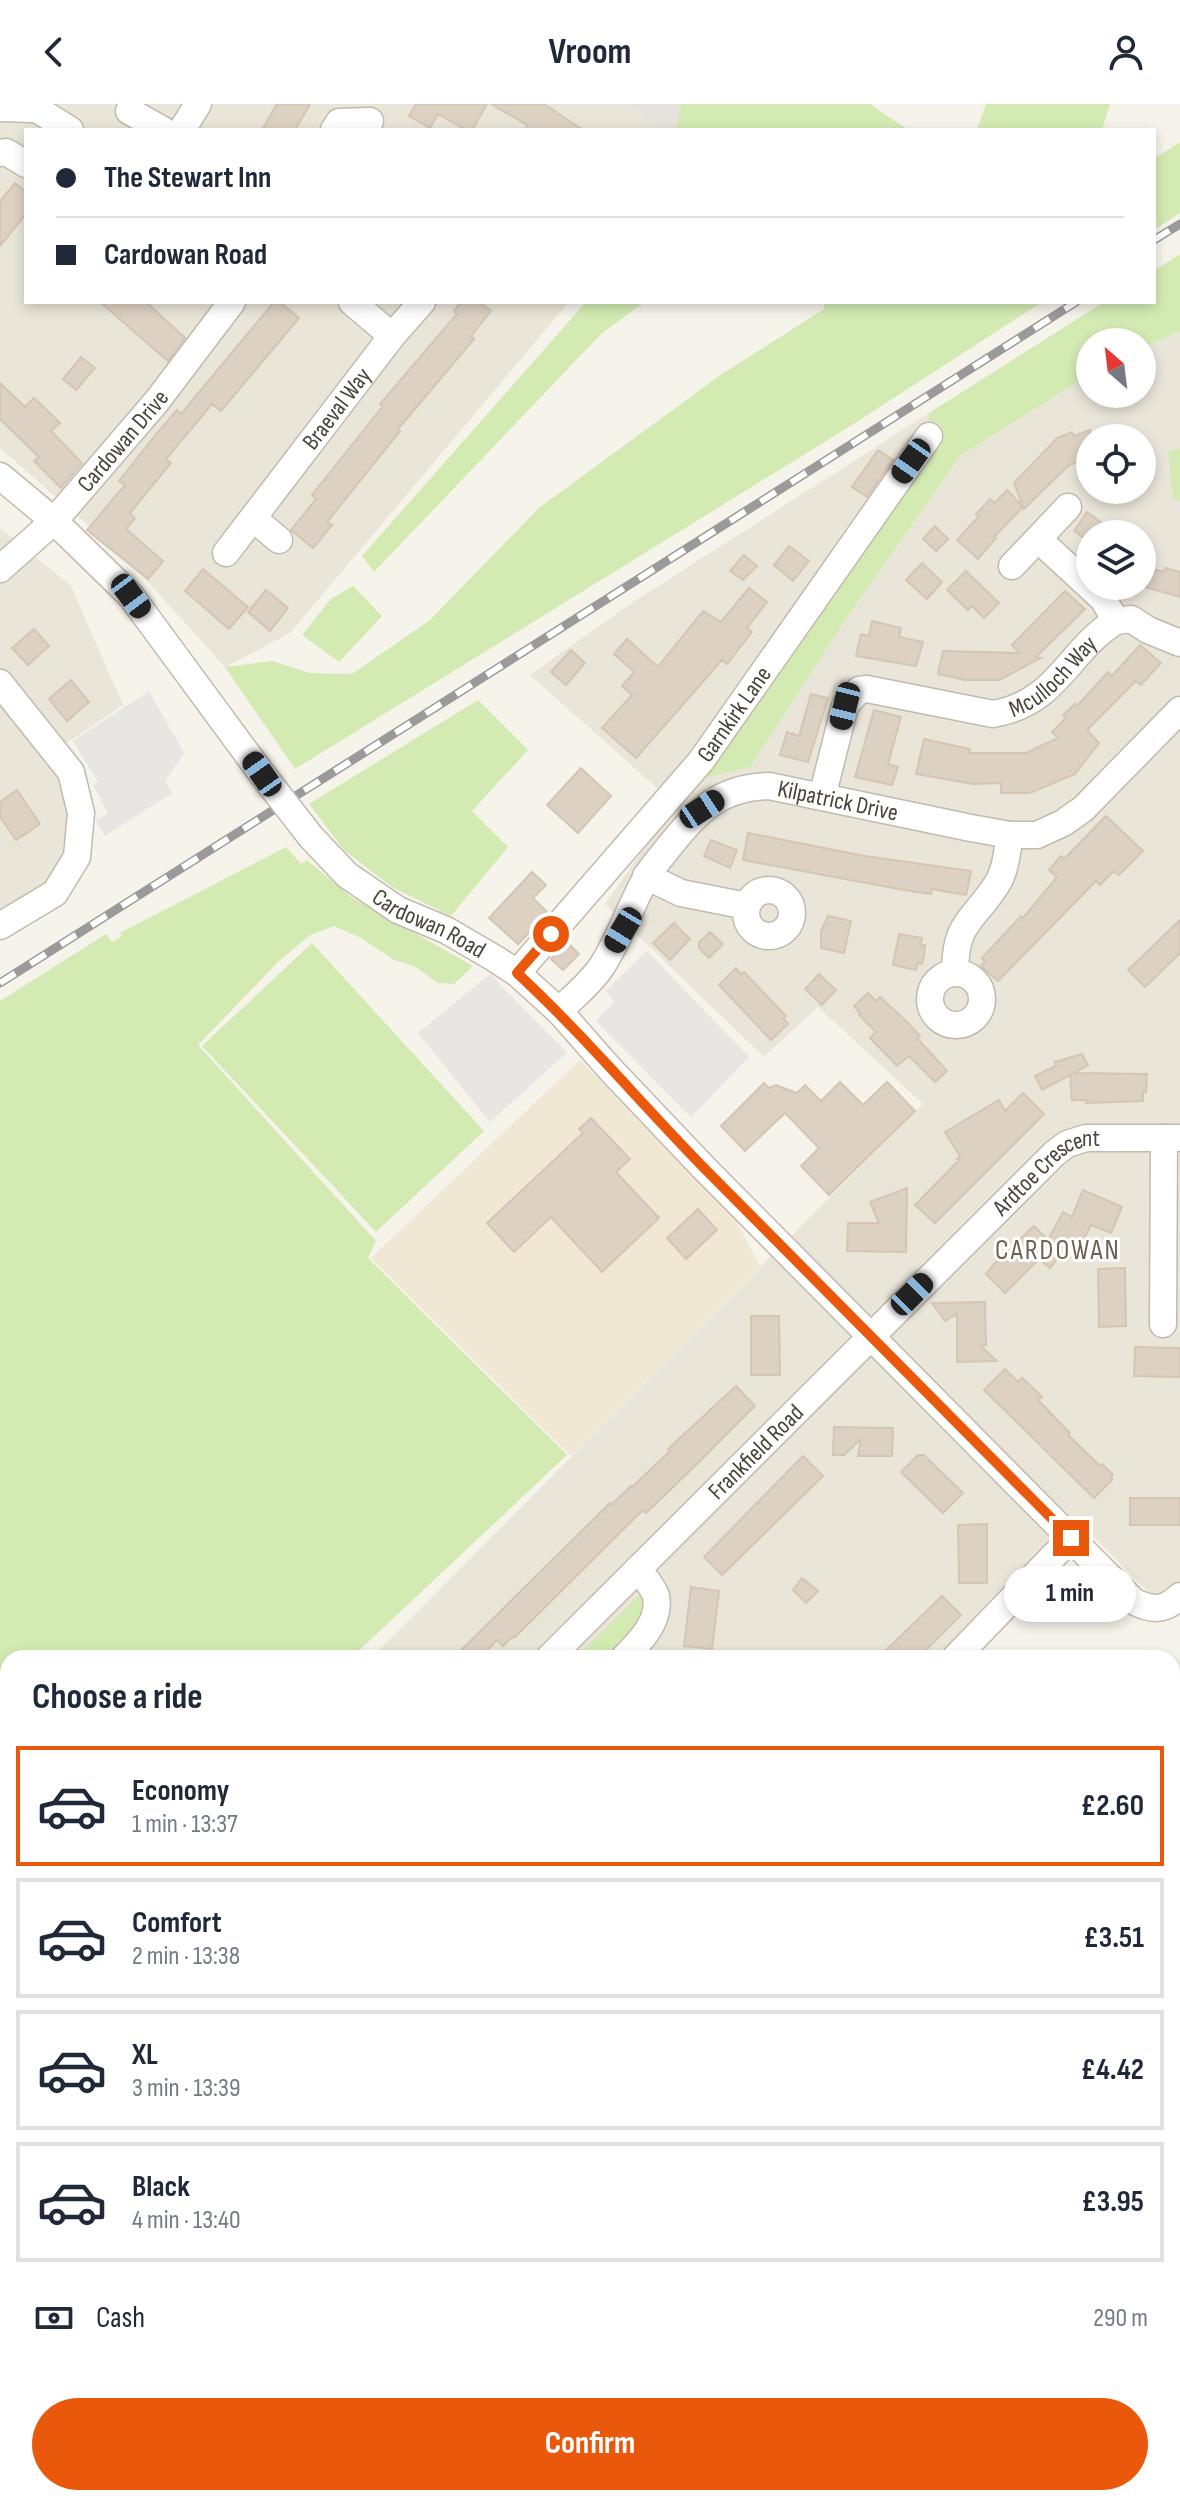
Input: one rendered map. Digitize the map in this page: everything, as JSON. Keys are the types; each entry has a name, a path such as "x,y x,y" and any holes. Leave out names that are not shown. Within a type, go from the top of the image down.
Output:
{"street":[{"path":"183,128 198,104"},
{"path":"0,108 30,106 67,128"},
{"path":"129,111 159,128"},
{"path":"334,119 370,121"},
{"path":"0,153 6,152 24,163"},
{"name":"Cardowan Drive","path":"0,569 54,521 157,401 230,304"},
{"path":"354,304 392,336"},
{"name":"Braeval Way","path":"226,553 392,336 420,304"},
{"name":"Garnkirk Lane","path":"517,973 701,761 929,436"},
{"name":"Cardowan Road","path":"0,476 54,521 131,596 262,774 311,837 347,875 398,910 446,930 517,973 559,1011 705,1169 1133,1601 1150,1610 1170,1602"},
{"path":"1012,566 1068,507"},
{"path":"253,518 279,540"},
{"path":"1038,539 1103,599 1116,621 1131,619 1148,630 1180,643"},
{"name":"Mculloch Way","path":"822,797 845,706 859,690 993,714 1014,710 1046,690 1116,621"},
{"path":"0,683 71,772 81,813 77,857 55,893 0,926"},
{"name":"Kilpatrick Drive","path":"559,1011 599,970 623,930 646,876 687,824 702,809 725,794 749,786 769,786 1010,835 1037,835 1072,817 1094,799 1180,710"},
{"path":"955,973 955,952 960,932 1003,874 1010,835"},
{"path":"646,876 681,893 747,906"},
{"name":"Ardtoe Crescent","path":"871,1334 1067,1144 1086,1138 1172,1138"},
{"path":"1163,1324 1172,1138"},
{"name":"Frankfield Road","path":"557,1650 871,1334"},
{"path":"963,1650 1071,1538"},
{"path":"632,1650 649,1632 656,1607 655,1594 638,1569"}],"shaded area":[{"path":"0,104 623,104 663,128 24,128 24,304 567,304 290,633 225,667 129,561 0,448"},
{"path":"623,104 692,104 679,128 663,128"},
{"path":"1180,331 1180,1601 1155,1599 1077,1520 947,1650 379,1650 923,1104 818,1007 764,1057 605,904 679,799 696,780 750,766 846,619 960,456 1076,383 1076,408 1156,408 1156,342"},
{"path":"929,413 928,433 666,796 530,675 630,604"},
{"path":"0,528 71,586 123,705 52,753 68,776 70,854 52,887 0,921"},
{"path":"149,691 184,753 165,781 172,793 105,836 96,821 108,813 93,785 98,782 73,741"},
{"path":"647,951 749,1057 691,1117 596,1021 614,1002 606,990"},
{"path":"490,974 567,1053 490,1122 418,1033"},
{"path":"580,1060 736,1221 761,1267 571,1456 371,1258"}],"green space":[{"path":"681,104 870,104 905,128 676,128"},
{"path":"986,104 1110,104 1103,128 978,128"},
{"path":"1180,142 1180,213 1156,229 1156,158"},
{"path":"1180,254 1180,331 1156,342 1156,328 1076,328 1076,383 960,456 846,619 750,767 696,780 928,433 929,413 1101,304 1156,304 1156,270"},
{"path":"584,304 642,304 602,333 374,572 362,556"},
{"path":"824,304 1039,304 852,425 295,769 225,667 272,661 310,673 352,674 430,620 540,507 722,374 824,309"},
{"path":"1180,449 1180,502 1173,499 1168,450"},
{"path":"353,586 382,616 339,662 302,635 331,599"},
{"path":"478,700 528,750 472,811 508,847 451,916 392,887 344,850 309,804"},
{"path":"286,847 301,864 307,860 351,897 473,966 454,984 438,983 414,966 394,960 361,938 334,926 310,935 279,961 198,1045 376,1241 368,1258 567,1455 360,1650 0,1650 0,1001 106,934 112,942 122,936 120,933"},
{"path":"312,943 484,1131 376,1232 202,1046"},
{"path":"641,1593 648,1606 623,1650 583,1650"}],"building":[{"path":"277,104 310,104 296,128 263,128"},
{"path":"416,104 487,104 473,128 462,128 438,114 430,128 409,116"},
{"path":"491,104 544,104 580,128 526,128 527,125"},
{"path":"15,183 24,190 24,216 0,246 0,201"},
{"path":"102,304 148,304 185,338 168,361"},
{"path":"272,304 282,304 299,318 221,411 212,404 166,459 171,463 130,513 135,518 126,529 163,561 148,579 87,530 125,485 119,481 158,432 177,410 181,414"},
{"path":"459,304 482,304 491,311 471,336 474,339 398,429 400,431 327,522 332,525 313,548 291,530 316,499 312,495 383,406 380,404 457,314 454,311"},
{"path":"81,357 95,368 76,390 63,379"},
{"path":"0,383 25,407 34,398 60,423 51,431 82,463 61,488 34,461 39,457 0,419"},
{"path":"1072,432 1076,462 1069,465 1024,509 1014,483 1057,438"},
{"path":"878,450 893,460 867,497 852,487"},
{"path":"1007,490 1023,507 978,559 957,540 990,499 995,503"},
{"path":"1087,512 1098,520 1082,520"},
{"path":"935,526 948,539 936,551 923,539"},
{"path":"789,546 809,561 793,581 774,565"},
{"path":"744,555 757,566 743,580 730,571"},
{"path":"922,563 942,582 927,599 906,580"},
{"path":"1165,568 1180,572 1180,597 1156,590 1156,570 1164,572"},
{"path":"203,569 248,607 229,629 185,591"},
{"path":"966,571 999,603 984,618 972,606 968,610 947,590"},
{"path":"749,588 767,602 747,628 752,632 727,664 722,660 636,758 602,728 632,695 622,686 634,672 614,654 627,639 658,667 703,611 721,622"},
{"path":"266,590 288,608 270,631 248,612"},
{"path":"1065,591 1085,609 1036,657 1041,658 999,680 965,680 938,674 943,651 1020,653 1012,645"},
{"path":"872,621 901,628 899,637 923,642 916,666 856,656 861,634 869,636"},
{"path":"34,629 49,646 28,665 12,648"},
{"path":"1140,645 1161,663 1141,685 1136,681 1087,730 1099,743 1075,774 1030,793 1001,793 1001,783 973,784 916,774 924,739 970,749 969,753 1026,753 1058,738 1052,732 1066,718 1063,715 1075,704 1077,706 1108,672 1112,676"},
{"path":"571,650 585,663 566,685 551,672"},
{"path":"71,680 89,702 67,721 49,699"},
{"path":"811,694 828,698 808,762 780,755 787,732 799,736"},
{"path":"874,710 901,717 888,764 898,767 892,785 855,777"},
{"path":"581,768 611,796 578,833 547,805"},
{"path":"17,790 40,824 16,840 0,817 0,802"},
{"path":"1106,816 1143,851 1119,875 1114,871 1100,885 1096,881 998,981 981,966 985,961 982,958 1021,916 1023,918 1057,877 1049,870 1061,856 1064,859"},
{"path":"748,833 865,856 971,871 966,895 932,889 931,894 904,890 743,860"},
{"path":"711,840 737,850 730,868 704,856"},
{"path":"532,872 546,885 533,898 548,913 518,944 489,918"},
{"path":"828,916 851,921 844,953 821,948 821,931"},
{"path":"1180,920 1180,953 1145,987 1128,970"},
{"path":"674,923 690,939 670,960 653,943"},
{"path":"710,932 723,944 709,958 699,948 699,942"},
{"path":"899,934 922,938 924,955 922,964 918,963 916,970 893,965"},
{"path":"566,941 579,954 563,970 551,959"},
{"path":"736,968 741,974 744,972 786,1016 783,1018 788,1024 771,1040 719,985"},
{"path":"819,974 836,990 822,1005 805,989"},
{"path":"868,993 876,1001 880,997 907,1022 947,1071 935,1082 909,1056 897,1066 870,1038 876,1032 854,1006"},
{"path":"1082,1054 1088,1065 1074,1073 1147,1074 1143,1101 1086,1103 1086,1100 1072,1100 1070,1075 1042,1090 1035,1076 1056,1066 1055,1062"},
{"path":"840,1082 863,1105 887,1082 915,1111 829,1195 801,1166 819,1148 785,1113 745,1151 721,1126 764,1083 769,1088 776,1085 797,1093 805,1085 821,1101"},
{"path":"1023,1093 1044,1114 935,1223 915,1205 959,1160 960,1156 945,1132 999,1100 1005,1111"},
{"path":"591,1118 630,1159 616,1172 659,1218 602,1272 551,1217 514,1252 487,1223 583,1133 579,1129"},
{"path":"907,1188 906,1252 847,1251 848,1223 879,1223 870,1202"},
{"path":"1083,1190 1122,1207 1111,1233 1091,1225 1078,1251 1067,1246 1050,1268 1039,1259 1005,1293 986,1274 1034,1226 1048,1240 1063,1212 1072,1217"},
{"path":"698,1209 717,1230 686,1259 667,1238"},
{"path":"1125,1268 1126,1326 1099,1327 1098,1269"},
{"path":"985,1302 986,1345 981,1346 997,1361 957,1362 957,1314 945,1321 932,1303"},
{"path":"751,1316 779,1316 780,1375 751,1375"},
{"path":"1135,1347 1180,1348 1180,1377 1134,1376"},
{"path":"1005,1369 1018,1382 1022,1378 1042,1397 1038,1400 1070,1433 1068,1435 1112,1474 1112,1480 1094,1498 984,1390"},
{"path":"736,1386 755,1406 646,1513 643,1510 514,1638 503,1646 497,1640 488,1650 461,1650 610,1503 670,1451 668,1449"},
{"path":"834,1427 893,1428 892,1456 858,1456 861,1439 844,1455 833,1455"},
{"path":"918,1455 924,1455 963,1493 943,1513 901,1472"},
{"path":"803,1456 823,1476 722,1575 704,1557"},
{"path":"1130,1498 1180,1498 1180,1525 1130,1525"},
{"path":"987,1524 987,1583 959,1583 958,1525"},
{"path":"802,1578 818,1591 806,1603 793,1590"},
{"path":"691,1587 719,1591 712,1649 684,1646"},
{"path":"942,1596 961,1615 926,1650 886,1650"}],"railway":[{"path":"1156,239 1180,224"},
{"path":"0,983 1073,304"}],"district":[{"name":"CARDOWAN","path":"1058,1250"}],"route":[{"path":"551,934 517,973 559,1011 705,1169 1071,1538"}]}
